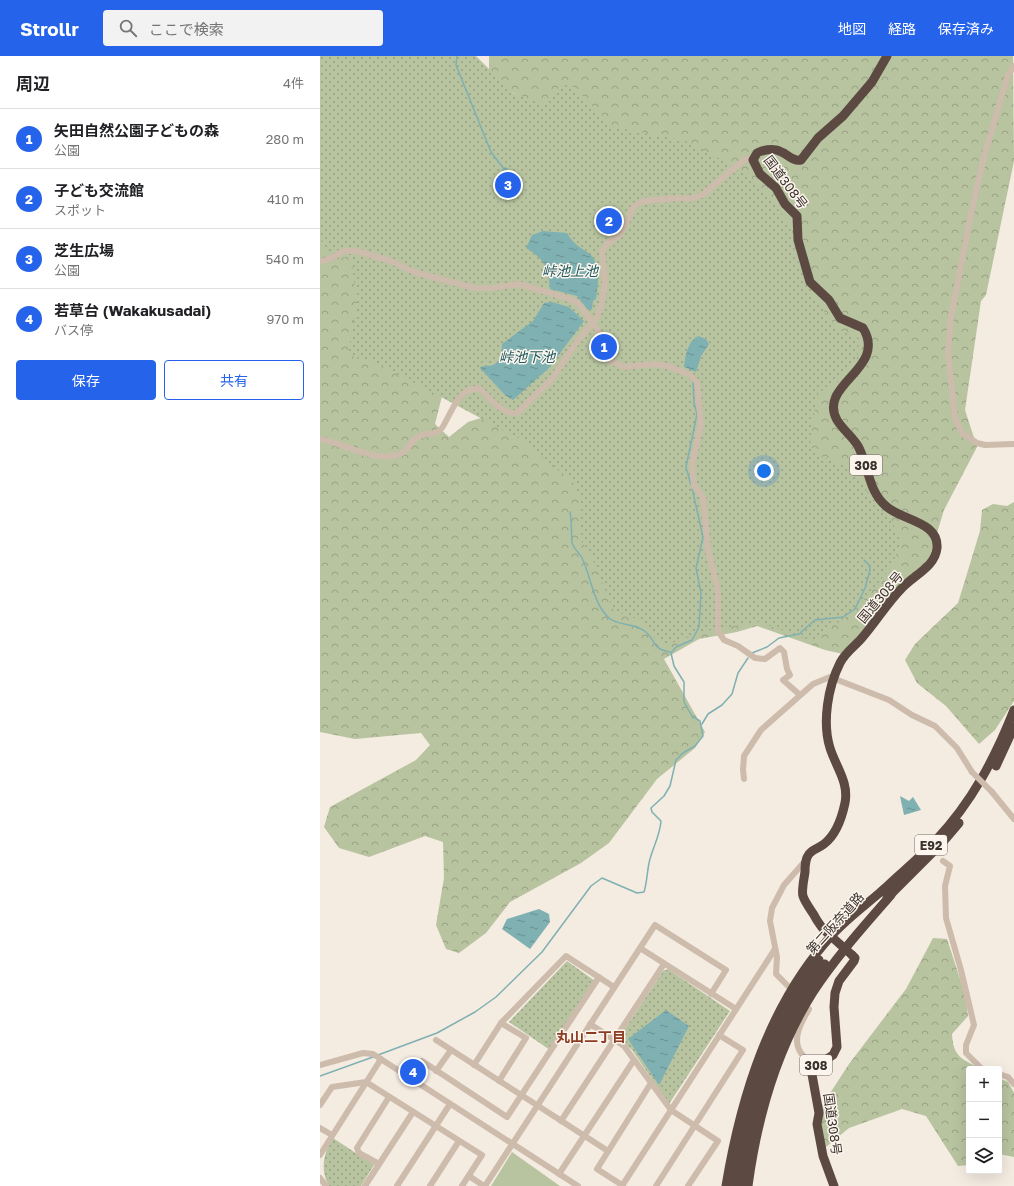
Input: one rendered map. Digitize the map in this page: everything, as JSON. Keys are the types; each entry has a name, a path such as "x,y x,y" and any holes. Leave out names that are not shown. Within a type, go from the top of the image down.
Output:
{"highway":[{"name":"国道308号","path":"806,859 810,853 833,835 845,804 847,792 844,780 830,750 827,734 827,705 840,664 845,655 862,639 902,588 917,574 925,569 936,551 936,540 934,533 927,526 899,516 878,498 860,451 836,418 834,406 835,397 856,373 868,354 868,339 863,328 840,318 829,300 812,286 807,275 798,240 797,216 786,204 776,188 760,174 754,160 758,153 780,150 793,160 801,160 818,138 843,116 872,82 887,56"},
{"name":"第二阪奈道路","path":"733,1186 746,1122 767,1053 786,1011 822,962 844,942 887,892 928,849 966,804 988,768 1014,710"},
{"name":"第二阪奈道路","path":"887,892 942,843 970,808 993,771 1014,727"},
{"name":"308","path":"806,859 802,893 804,902 824,930 854,958 854,961 839,980 835,993 834,1007 837,1047 833,1055 811,1069"},
{"path":"726,1186 733,1148 750,1085 768,1036 781,1008 805,969 834,933 887,892"},
{"path":"748,1186 753,1153 767,1098 778,1064 792,1031 825,975 887,892"},
{"name":"第二阪奈道路","path":"740,1186 753,1123 774,1055 793,1014 822,962"},
{"name":"国道308号","path":"811,1069 819,1113 817,1124 823,1156 834,1186"}],"street":[{"path":"1014,66 1011,69 1006,82 985,153 972,209 951,317 948,353 955,418 962,433 977,443 985,445 1014,444"},
{"path":"320,438 363,453 379,456 402,452 420,435 436,433 441,430 454,407 465,392 479,388 503,410 510,414 517,413 552,379 596,317 602,303 604,290 602,251 607,244 621,234 634,206 643,201 680,198 690,199 702,195 745,159 754,160"},
{"path":"320,262 332,258 343,251 356,251 391,261 414,272 474,288 493,288 518,284 564,297 578,303 598,330 598,355 624,367 655,364 667,366 690,375 697,382 700,424 692,464 694,486 703,497 708,549 718,591 718,631 724,640 738,646 755,658 765,659 780,648 784,652 787,669 790,672 790,675 783,680 800,695"},
{"path":"744,779 744,756 761,730 812,684 830,677 889,700 912,715 935,726 957,748 972,772 992,792 1014,819"},
{"path":"789,987 776,974 777,957 770,921 772,908 784,885 806,859"},
{"path":"943,861 950,866 945,886 946,918 961,970 974,1025 966,1044 966,1053 979,1066"},
{"path":"469,1176 484,1186 655,925 726,970 711,994"},
{"path":"640,948 736,1009"},
{"path":"651,1083 596,1169 622,1185 775,949"},
{"path":"474,1065 501,1023 566,956 614,987"},
{"path":"561,1121 664,964"},
{"path":"422,1061 507,1117 599,977"},
{"path":"809,1009 799,1027 798,1048 801,1054 809,1061 811,1069"},
{"path":"499,1081 526,1038 501,1023"},
{"path":"590,1024 624,1046 671,1110 718,1141 688,1186"},
{"path":"656,1186 743,1050 719,1035"},
{"path":"436,1040 608,1151"},
{"path":"436,1071 451,1050"},
{"path":"320,1065 363,1053 372,1054 578,1186"},
{"path":"320,1155 381,1059"},
{"path":"559,1174 634,1060"},
{"path":"1002,1075 1008,1077 1014,1084"},
{"path":"320,1106 332,1087 366,1082 482,1156 462,1186"},
{"path":"379,1164 359,1152 357,1148 389,1097"},
{"path":"397,1186 450,1104"},
{"path":"365,1186 413,1112"},
{"path":"320,1128 332,1135"},
{"path":"430,1186 459,1141"},
{"path":"320,1178 326,1186"}],"green space":[{"path":"320,56 476,56 513,93 542,104 564,83 573,87 614,127 686,141 724,161 757,183 790,225 795,259 802,265 813,296 836,327 859,338 858,356 837,383 817,393 810,445 820,456 844,466 859,475 870,498 892,521 901,542 890,569 855,610 813,641 759,622 700,632 667,645 655,639 645,622 614,611 590,553 579,538 580,500 575,484 520,439 377,363 348,355 357,303 351,256 341,258 330,263 320,233"},
{"path":"489,56 1013,56 1014,161 986,295 981,301 965,410 977,447 944,510 930,556 886,612 843,654 825,650 757,626 737,632 699,639 664,659 705,732 695,748 657,779 609,843 581,863 510,902 486,933 459,953 446,949 436,925 444,878 443,842 425,836 369,857 339,848 324,827 330,807 416,760 430,745 421,733 355,739 320,732 320,143 341,228 443,392 435,424 449,437 468,422 484,417 603,137 489,81"},
{"path":"1014,502 1014,701 995,730 979,744 946,706 917,683 905,660 915,644 958,603 980,531 982,510 993,504 1007,506"},
{"path":"933,938 947,939 965,994 968,1016 952,1034 954,1048 964,1060 975,1066 966,1066 966,1165 958,1166 926,1116 902,1109 849,1128 820,1152 814,1132 814,1118 849,1064 906,989"},
{"path":"567,961 595,981 550,1050 509,1022"},
{"path":"668,969 730,1011 669,1104 632,1050 619,1038 663,971"},
{"path":"1002,1079 1008,1082 1014,1093 1014,1157 1002,1155"},
{"path":"333,1138 374,1165 361,1186 329,1186 324,1174 324,1162 327,1150"},
{"path":"512,1152 560,1186 491,1186"}],"water":[{"name":"峠池上池","path":"543,231 567,233 573,242 592,256 597,267 598,280 596,299 593,301 592,309 588,310 577,296 550,289 547,270 541,260 526,248 532,235"},
{"name":"峠池下池","path":"552,302 569,307 584,321 549,368 513,400 505,395 480,368 483,366 491,366 496,363 501,356 502,344 533,321 544,303"},
{"path":"698,336 706,339 709,344 701,356 696,372 684,367 689,345"},
{"path":"900,796 909,801 913,797 921,810 904,815"},
{"path":"539,909 549,914 550,922 530,949 502,929 507,919"},
{"path":"666,1010 689,1026 659,1085 628,1039"}],"waterway":[{"path":"457,56 456,65 491,152 504,169 502,172 507,169 504,169"},
{"path":"691,485 686,467 697,414 694,403 693,381"},
{"path":"378,1055 437,1033 475,1012 496,997 542,952 591,886 602,878 637,893 644,892 649,863 661,821 652,812 651,808 664,796 670,786 676,760 683,753 695,746 703,736 700,721 692,716 684,702 684,682 674,666 671,653 676,647 692,640 699,627 701,593 696,568 703,537 692,488"},
{"path":"570,512 572,542 583,560 596,599 604,613 613,621 642,629 657,647 664,651 670,652"},
{"path":"752,653 767,647 779,638 799,634 815,620 843,617 855,609 865,588 870,570 869,565 864,560"},
{"path":"702,724 708,714 722,705 732,694 738,673 748,658"},
{"path":"320,1076 373,1057"}],"place":[{"name":"芝生広場","path":"508,185"},
{"name":"子ども交流館","path":"609,221"},
{"name":"矢田自然公園子どもの森","path":"604,347"},
{"name":"若草台 (Wakakusadai)","path":"413,1072"}],"district":[{"name":"丸山二丁目","path":"591,1036"}]}
